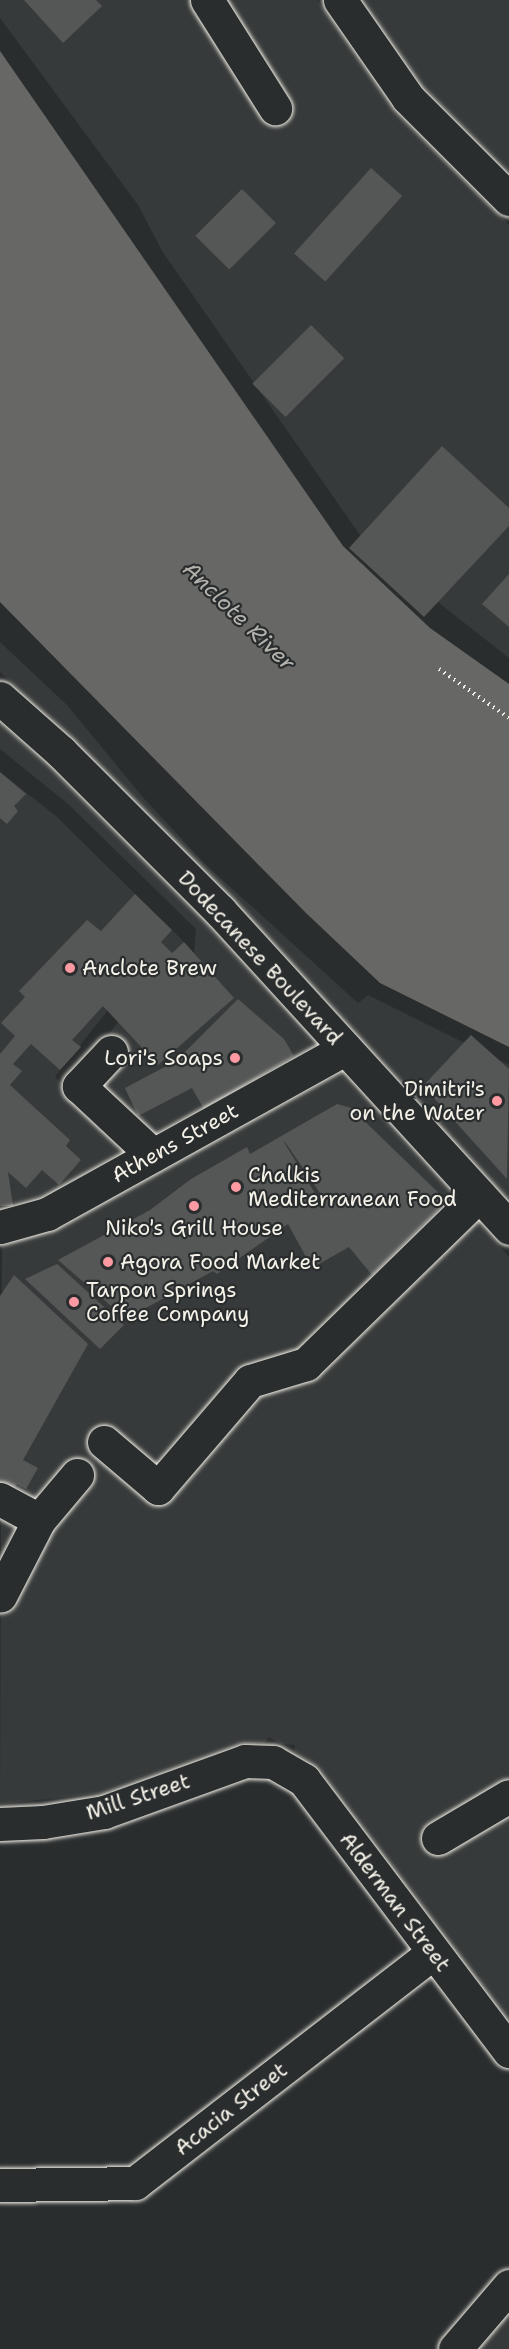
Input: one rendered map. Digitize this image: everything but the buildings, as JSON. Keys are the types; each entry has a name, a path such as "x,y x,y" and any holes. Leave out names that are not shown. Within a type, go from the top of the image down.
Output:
{"street":[{"path":"207,0 275,108"},
{"path":"340,0 408,98 509,199"},
{"name":"Dodecanese Boulevard","path":"0,698 61,752 212,902 509,1228"},
{"name":"Athens Street","path":"0,1227 47,1214 345,1049"},
{"path":"111,1052 79,1086 153,1155"},
{"path":"104,1442 158,1488 250,1381 306,1365 479,1195"},
{"path":"0,1596 39,1521 77,1475"},
{"path":"0,1499 39,1521"},
{"name":"Mill Street","path":"0,1824 43,1822 104,1812 245,1761 273,1762"},
{"name":"Alderman Street","path":"273,1762 304,1780 509,2051"},
{"path":"438,1838 509,1796"},
{"name":"Acacia Street","path":"0,2185 135,2183 433,1953"},
{"path":"455,2349 509,2286"}],"path":[{"path":"439,669 509,718"}],"shaded area":[{"path":"0,0 317,0 394,112 509,225 509,658 369,548 162,251 138,205 0,18"},
{"path":"365,0 509,0 509,170 422,85"},
{"path":"0,642 67,705 141,795 204,863 358,1003 368,995 509,1065 509,1199 234,897 74,738 0,672"},
{"path":"0,724 48,767 206,925 315,1046 140,1142 76,1075 119,1021 194,953 196,929 68,804 0,749"},
{"path":"0,772 56,816 184,942 108,1010 55,1077 130,1148 49,1195 0,1206"},
{"path":"340,1073 509,1257 509,2019 320,1768 294,1751 295,1745 281,1744 269,1737 265,1743 241,1743 102,1793 0,1804 2,1245 54,1230"},
{"path":"509,2313 509,2349 478,2349"}],"water":[{"name":"Anclote River","path":"0,51 343,546 430,628 509,684 509,1047 380,983 306,913 0,602"}],"place":[{"name":"Anclote Brew","path":"70,968"},
{"name":"Lori's Soaps","path":"235,1058"},
{"name":"Dimitri's on the Water","path":"497,1101"},
{"name":"Chalkis Mediterranean Food","path":"236,1187"},
{"name":"Niko's Grill House","path":"194,1206"},
{"name":"Agora Food Market","path":"108,1262"},
{"name":"Tarpon Springs Coffee Company","path":"74,1302"}]}
